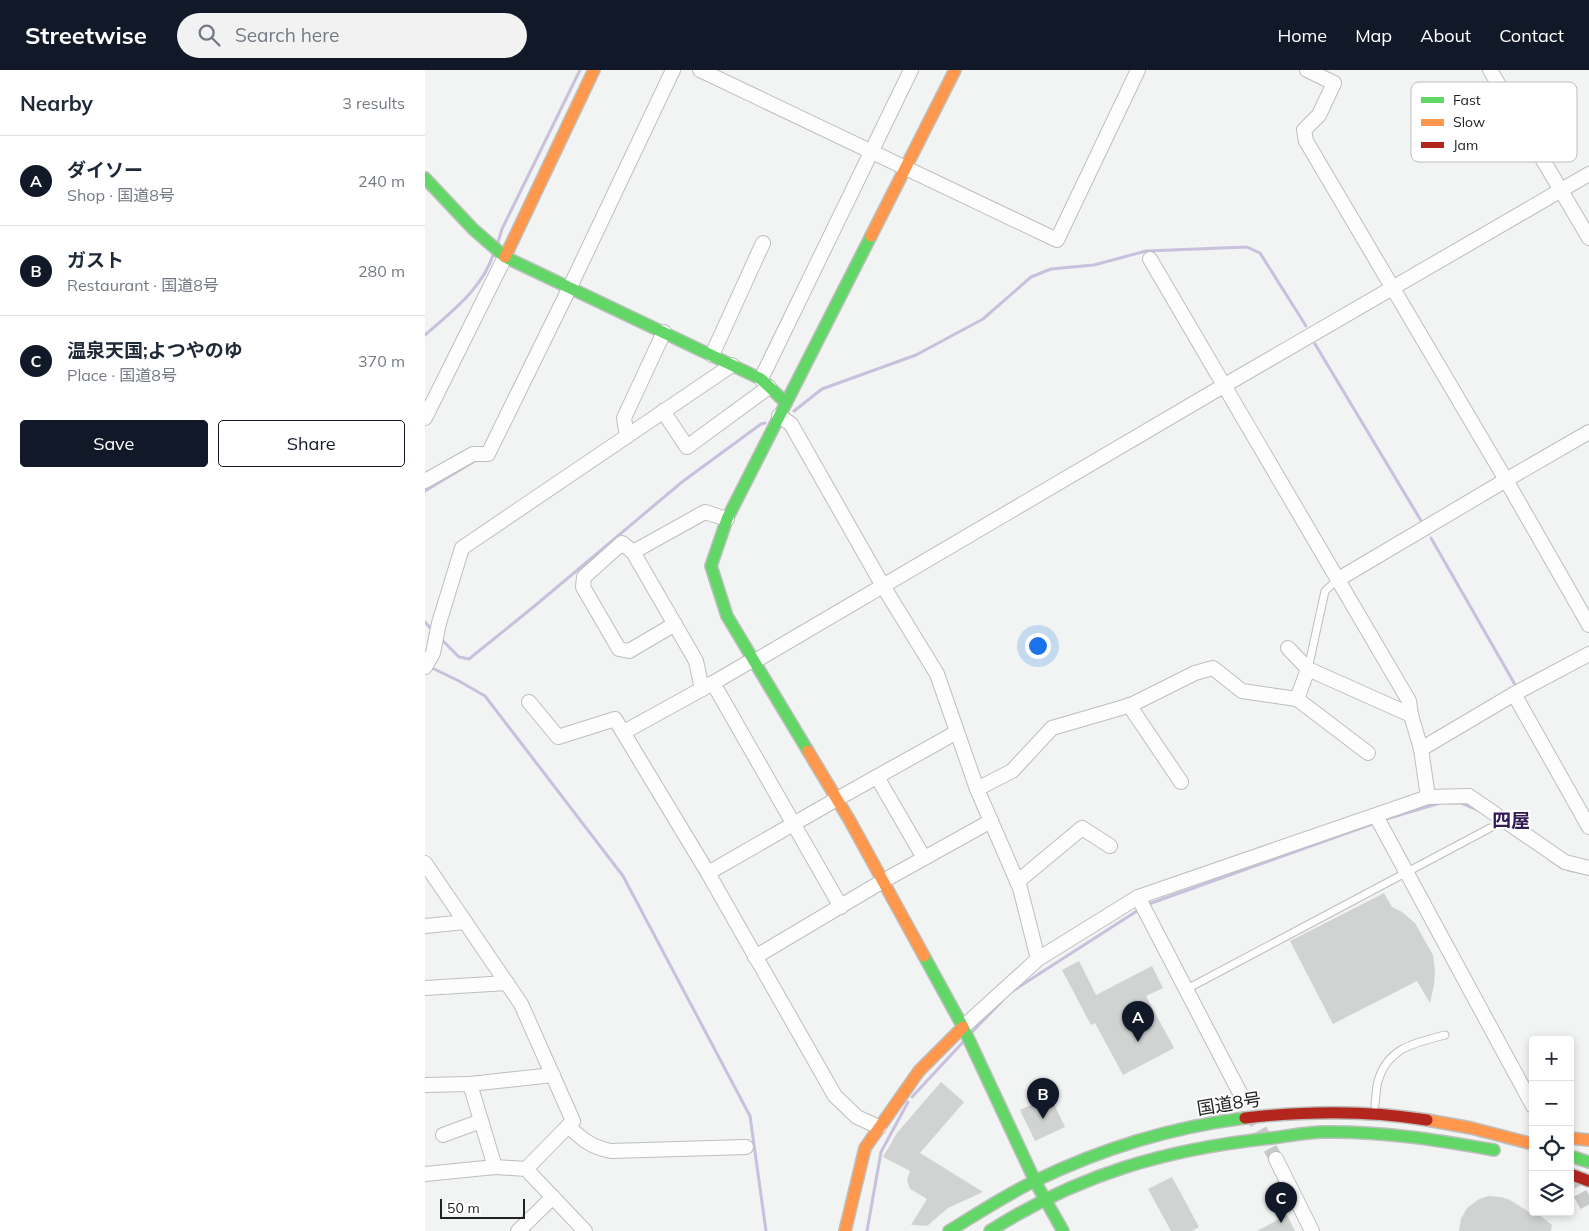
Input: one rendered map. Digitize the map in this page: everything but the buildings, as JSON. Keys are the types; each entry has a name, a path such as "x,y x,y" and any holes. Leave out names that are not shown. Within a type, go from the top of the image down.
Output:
{"main road":[{"path":"502,255 594,70"},
{"path":"955,70 727,520 711,566 727,616 837,799 964,1029 1035,1181 1063,1231"},
{"path":"425,178 502,255 732,364 765,383 783,409"},
{"path":"845,1231 865,1148 919,1071 964,1029"},
{"path":"1310,1112 1353,1104 1375,1105 1463,1115 1489,1121"},
{"name":"国道8号","path":"949,1231 997,1201 1035,1181 1078,1162 1156,1134 1237,1118 1310,1112 1387,1115 1451,1123 1529,1143"},
{"path":"990,1231 1007,1218 1045,1198 1081,1183 1134,1165 1197,1148 1253,1139 1324,1132 1402,1135 1462,1143 1510,1153"},
{"path":"1574,1138 1589,1140"},
{"path":"1574,1157 1589,1162"},
{"path":"1574,1175 1589,1181"}],"street":[{"path":"425,481 473,454 488,454 566,285 673,70"},
{"path":"700,70 1057,240 1138,70"},
{"path":"663,411 687,447 765,383 871,151 911,70"},
{"path":"1307,70 1334,83 1319,115 1304,130 1306,142 1506,480 1589,625"},
{"path":"1490,70 1497,82"},
{"path":"1545,162 1589,238"},
{"path":"624,732 749,662 755,661 1589,174"},
{"path":"711,355 763,243"},
{"path":"425,418 502,255"},
{"path":"1150,259 1409,701 1421,749 1428,797"},
{"path":"627,436 624,418 664,332"},
{"path":"427,664 435,644 439,623 462,548 732,364"},
{"path":"783,409 883,586 937,674 977,790 1017,882 1038,959"},
{"path":"1337,580 1589,432"},
{"path":"633,552 705,512 727,520"},
{"path":"675,624 629,651 619,649 583,587 584,577 622,543 633,552 675,624 696,661 708,686 794,825 841,907"},
{"path":"1288,648 1308,670 1411,715"},
{"path":"1421,749 1513,694 1589,654"},
{"path":"977,790 1012,771 1052,728 1129,705 1195,673 1213,668 1242,691 1297,700 1369,753"},
{"path":"1297,700 1308,670"},
{"path":"1513,694 1589,827"},
{"path":"529,702 558,737 615,719 708,873 835,1096 857,1117 879,1127"},
{"path":"1129,705 1181,782"},
{"path":"708,873 957,732"},
{"path":"877,777 924,858"},
{"path":"964,1029 1038,959 1138,897 1378,821 1428,797 1469,796 1565,862 1589,868"},
{"path":"755,957 883,881 991,821"},
{"path":"1378,821 1529,1099"},
{"path":"1017,882 1082,828 1110,846"},
{"path":"425,863 521,1004 573,1121 526,1169"},
{"path":"1138,897 1240,1093"},
{"path":"425,926 465,922"},
{"path":"425,988 507,983"},
{"path":"425,1085 470,1084 553,1076"},
{"path":"470,1084 495,1168"},
{"path":"443,1135 481,1121"},
{"path":"568,1126 595,1148 611,1151 746,1147"},
{"path":"1276,1159 1312,1231"},
{"path":"425,1174 495,1168 526,1169 585,1231"},
{"path":"518,1231 553,1197"}],"lane":[{"path":"1308,670 1325,590 1337,580"},
{"path":"1185,990 1490,828"},
{"path":"1375,1105 1377,1083 1384,1066 1396,1053 1413,1043 1445,1035"}],"waterway":[{"path":"498,242 502,229 580,70"},
{"path":"794,411 822,389 916,355 983,319 1031,277 1051,269 1094,265 1146,251 1247,247 1260,253 1306,326"},
{"path":"425,335 455,309 474,289 493,255"},
{"path":"1315,344 1423,524"},
{"path":"441,639 459,657 469,659 682,482 761,424 765,423"},
{"path":"425,491 478,459"},
{"path":"1431,538 1517,688"},
{"path":"425,622 433,631"},
{"path":"430,667 485,696 623,876 750,1116 766,1231"},
{"path":"1383,820 1440,803"},
{"path":"1448,803 1461,803 1478,810"},
{"path":"1146,905 1375,823"},
{"path":"1549,859 1562,868"},
{"path":"1568,870 1584,873"},
{"path":"1011,992 1140,909"},
{"path":"973,1031 1003,1000"},
{"path":"912,1097 964,1041"},
{"path":"867,1231 881,1152 908,1102"}],"tunnel":[{"path":"1240,1093 1276,1159"},
{"path":"1574,1182 1589,1210"}],"traffic: fast":[{"path":"425,178 473,229 505,257 761,379 786,403"},
{"path":"808,751 727,616 711,566 727,519 871,236"},
{"path":"924,956 963,1027 1035,1181"},
{"path":"949,1231 1024,1186 1060,1169 1111,1149 1164,1133 1245,1118"},
{"path":"990,1231 1023,1211 1091,1179 1160,1157 1233,1143 1311,1133 1345,1132 1409,1137 1494,1150"},
{"path":"1574,1157 1589,1162"},
{"path":"1037,1185 1063,1231"}],"traffic: slow":[{"path":"505,257 594,70"},
{"path":"871,236 955,70"},
{"path":"808,751 850,821 924,956"},
{"path":"845,1231 865,1148 919,1071 963,1027"},
{"path":"1427,1120 1471,1128 1529,1143"},
{"path":"1574,1138 1589,1140"}],"traffic: jam":[{"path":"1245,1118 1290,1114 1359,1113 1427,1120"},
{"path":"1574,1175 1589,1181"}],"place":[{"name":"ダイソー","path":"1138,1042"},
{"name":"ガスト","path":"1043,1119"},
{"name":"温泉天国;よつやのゆ","path":"1281,1223"}],"district":[{"name":"四屋","path":"1511,820"}]}
